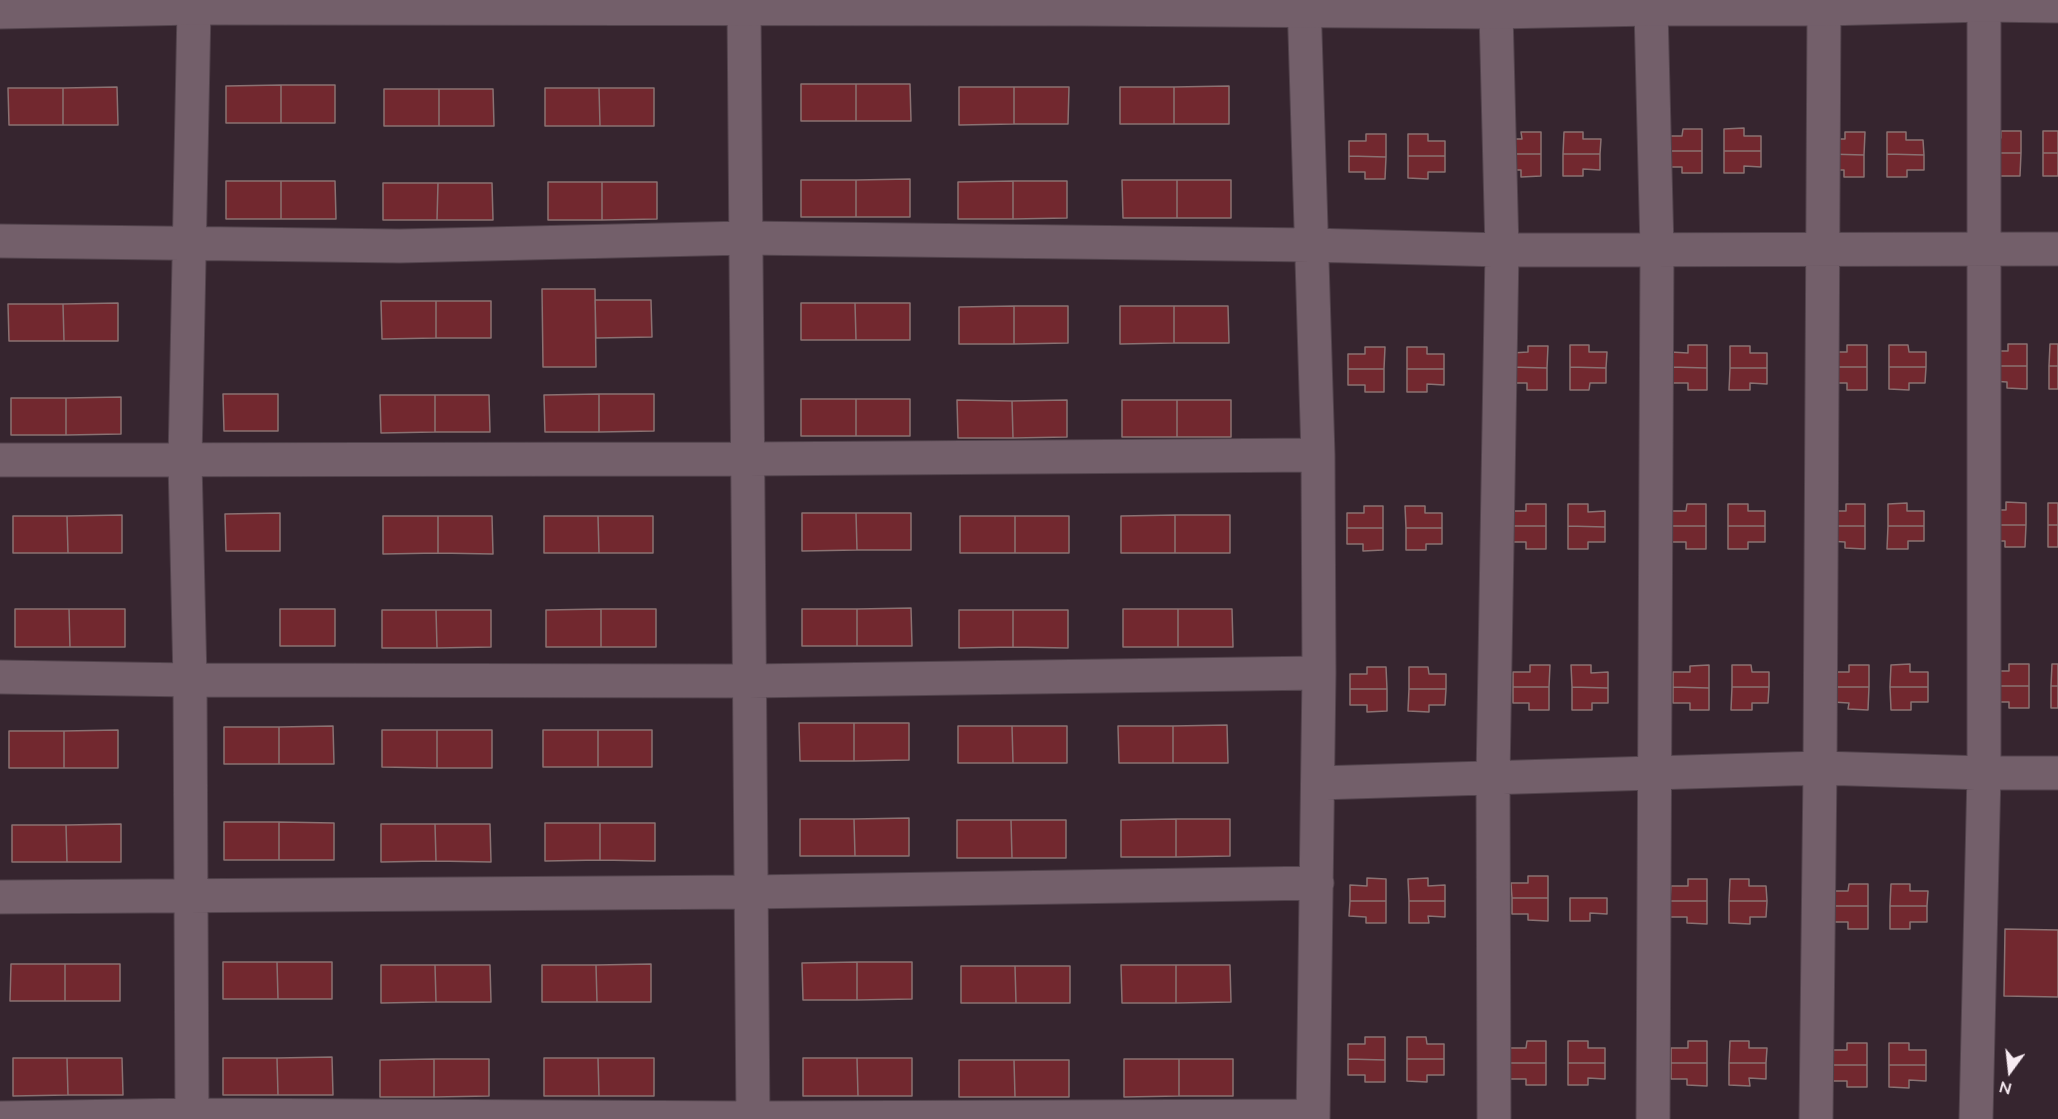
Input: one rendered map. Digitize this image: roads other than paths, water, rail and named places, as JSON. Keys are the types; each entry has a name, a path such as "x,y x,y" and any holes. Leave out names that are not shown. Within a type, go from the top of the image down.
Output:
{"street":[{"path":"0,1118 1313,1118 1319,673 1318,455 1304,5"},
{"path":"0,12 194,8 1304,5 1496,12 2058,6"},
{"path":"1976,1119 1983,773 1984,5"},
{"path":"192,1117 190,680 185,461 194,8"},
{"path":"744,8 753,1119"},
{"path":"1651,9 1657,249 1653,1119"},
{"path":"1816,1119 1824,9"},
{"path":"1494,1119 1493,778 1502,250 1496,12"},
{"path":"0,241 400,246 746,238 1310,245 1502,250 2058,249"},
{"path":"0,460 747,459 1318,455"},
{"path":"0,677 190,680 749,681 1319,673"},
{"path":"1318,783 1820,768 2058,773"},
{"path":"0,897 751,892 1317,883"}]}
